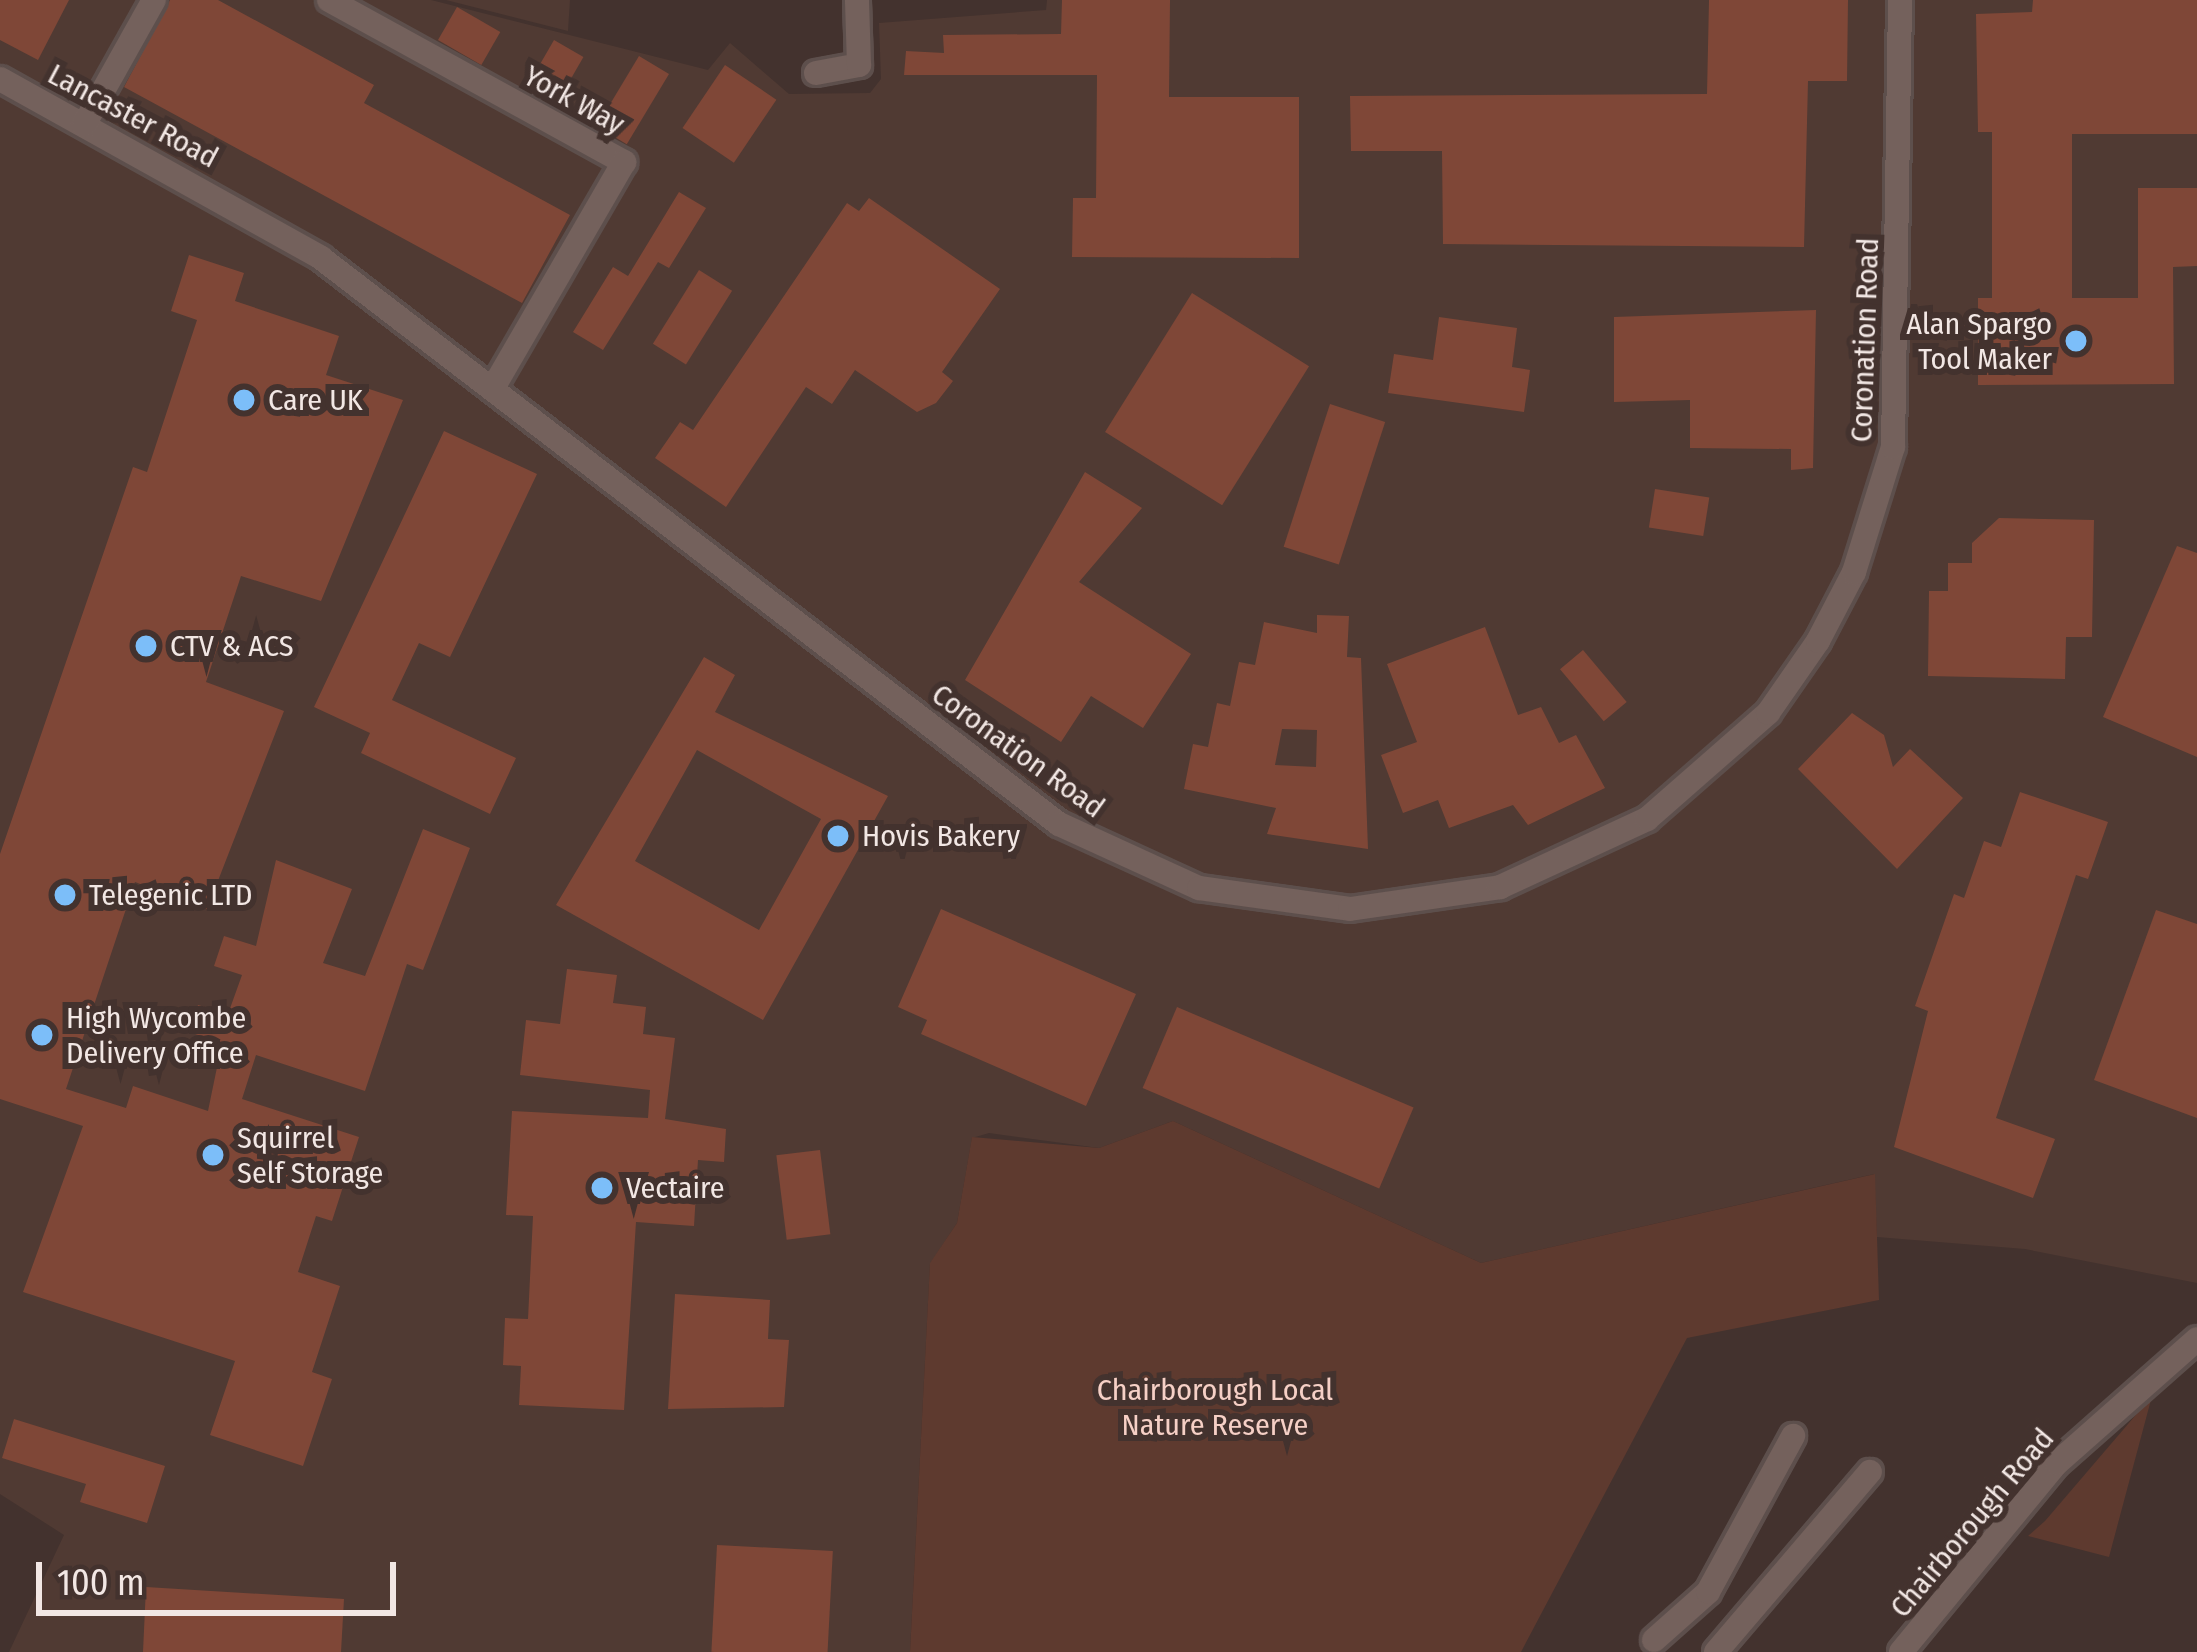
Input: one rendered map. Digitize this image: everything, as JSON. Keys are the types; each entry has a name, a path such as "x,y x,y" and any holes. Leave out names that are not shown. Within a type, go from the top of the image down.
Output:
{"street":[{"path":"84,124 154,0"},
{"name":"York Way","path":"329,0 624,162 493,388"},
{"path":"816,73 859,65 857,0"},
{"name":"Coronation Road","path":"237,206 493,388 993,777 1128,861 1198,888 1350,909 1500,887 1576,858 1710,772 1768,712 1854,572 1888,466 1900,374 1900,0"},
{"name":"Lancaster Road","path":"0,79 237,206"},
{"name":"Chairborough Road","path":"1901,1652 2057,1463 2197,1339"},
{"path":"1654,1640 1708,1592 1793,1436"},
{"path":"1716,1652 1870,1472"},
{"path":"1708,1592 1747,1618"}],"shaded area":[{"path":"0,0 431,0 708,70 730,43 789,94 870,93 881,79 879,23 1046,10 1047,0 2197,0 2197,1283 2025,1249 1877,1237 1874,1174 1481,1263 1173,1121 1099,1148 989,1133 972,1138 957,1223 930,1264 910,1652 9,1652 64,1535 0,1494"},
{"path":"446,0 570,0 568,31"}],"green space":[{"name":"Chairborough Local Nature Reserve","path":"1173,1121 1481,1263 1875,1174 1879,1300 1687,1338 1521,1652 910,1652 930,1263 957,1223 972,1137 1099,1148"},
{"path":"2152,1396 2109,1557 2028,1536 2045,1521"}],"building":[{"path":"0,0 69,0 38,60 0,40"},
{"path":"170,0 218,0 374,85 364,103 570,215 522,303 124,87"},
{"path":"1062,0 1170,0 1169,97 1299,97 1299,258 1072,257 1073,198 1096,198 1097,75 904,75 906,51 944,53 943,35 1061,34"},
{"path":"1709,0 1848,0 1847,81 1808,81 1804,247 1443,244 1442,151 1351,151 1350,96 1707,94"},
{"path":"2033,0 2197,0 2197,134 2072,134 2072,298 2138,298 2138,188 2197,188 2197,266 2173,267 2174,384 1978,385 1978,298 1992,298 1992,132 1978,132 1976,14 2032,12"},
{"path":"457,7 500,32 481,65 438,40"},
{"path":"554,40 583,57 555,105 526,88"},
{"path":"639,56 669,74 627,144 597,126"},
{"path":"725,65 776,100 734,163 683,128"},
{"path":"679,192 706,208 669,268 658,262 603,350 573,332 613,267 628,276"},
{"path":"869,198 1000,289 942,372 953,381 936,403 917,412 855,370 832,404 806,387 726,507 655,458 680,422 693,430 847,203 859,211"},
{"path":"189,255 244,273 235,301 339,336 326,375 403,400 321,601 241,576 206,682 284,711 207,909 135,882 66,1089 126,1108 133,1086 208,1111 222,1043 189,1032 198,1005 228,1014 242,975 214,966 224,936 256,946 276,860 352,889 323,963 365,976 423,829 470,848 423,970 407,964 365,1091 256,1055 242,1099 359,1137 332,1221 316,1216 298,1272 340,1286 312,1372 332,1379 303,1466 210,1435 235,1361 23,1292 83,1126 0,1099 0,854 133,467 147,472 197,320 171,311"},
{"path":"699,270 732,291 686,364 653,344"},
{"path":"1192,293 1309,366 1222,505 1105,432"},
{"path":"1816,310 1813,468 1791,470 1791,449 1690,448 1690,400 1614,402 1614,317"},
{"path":"1439,317 1517,328 1512,367 1530,370 1524,412 1388,393 1394,354 1433,360"},
{"path":"1330,404 1385,422 1339,565 1284,547"},
{"path":"444,431 537,474 450,657 419,643 392,700 516,758 490,814 361,753 370,733 314,707"},
{"path":"1085,472 1142,508 1079,582 1191,654 1143,728 1091,696 1061,742 965,680"},
{"path":"1655,489 1709,498 1703,536 1649,528"},
{"path":"1999,518 2094,520 2092,637 2066,637 2065,679 1928,676 1929,591 1948,591 1948,563 1972,563 1972,543"},
{"path":"2177,546 2197,553 2197,757 2103,717"},
{"path":"1317,615 1349,616 1347,657 1361,658 1368,849 1267,834 1276,808 1184,789 1193,744 1208,747 1217,703 1230,706 1239,662 1255,665 1264,622 1317,633","holes":["1282,729 1317,730 1316,767 1275,765"]},
{"path":"1485,627 1518,715 1541,707 1559,743 1576,735 1605,788 1528,825 1513,805 1449,828 1438,800 1403,813 1381,755 1417,742 1387,664"},
{"path":"1583,650 1627,702 1604,721 1560,669"},
{"name":"Hovis Bakery","path":"704,657 735,675 715,712 888,796 763,1020 556,905","holes":["697,750 821,819 759,930 635,861"]},
{"path":"1852,713 1884,735 1893,767 1910,749 1963,798 1897,869 1798,769"},
{"path":"2020,792 2108,822 2088,879 2076,875 1996,1118 2055,1139 2033,1198 1894,1147 1928,1011 1915,1006 1954,894 1964,898 1984,841 2001,847"},
{"path":"941,909 1136,994 1086,1106 921,1034 927,1020 898,1007"},
{"path":"2156,910 2197,924 2197,1118 2094,1080"},
{"path":"567,969 617,975 613,1003 646,1007 643,1034 675,1038 665,1119 726,1129 724,1162 698,1160 694,1226 636,1222 624,1410 519,1405 521,1366 503,1365 505,1318 528,1319 533,1216 506,1215 512,1111 648,1118 650,1090 520,1075 526,1020 560,1024"},
{"path":"1177,1007 1414,1107 1379,1188 1143,1088"},
{"path":"820,1150 830,1234 787,1240 776,1155"},
{"path":"675,1294 770,1300 768,1339 789,1340 784,1407 668,1409"},
{"path":"14,1419 165,1466 147,1523 80,1502 86,1484 2,1458"},
{"path":"717,1545 833,1551 828,1652 711,1652"},
{"path":"146,1587 344,1599 341,1652 143,1652"}],"place":[{"name":"Alan Spargo Tool Maker","path":"2076,341"},
{"name":"Care UK","path":"244,400"},
{"name":"CTV & ACS","path":"146,646"},
{"name":"Hovis Bakery","path":"838,836"},
{"name":"Telegenic LTD","path":"65,895"},
{"name":"High Wycombe Delivery Office","path":"42,1035"},
{"name":"Squirrel Self Storage","path":"213,1155"},
{"name":"Vectaire","path":"602,1188"}]}
